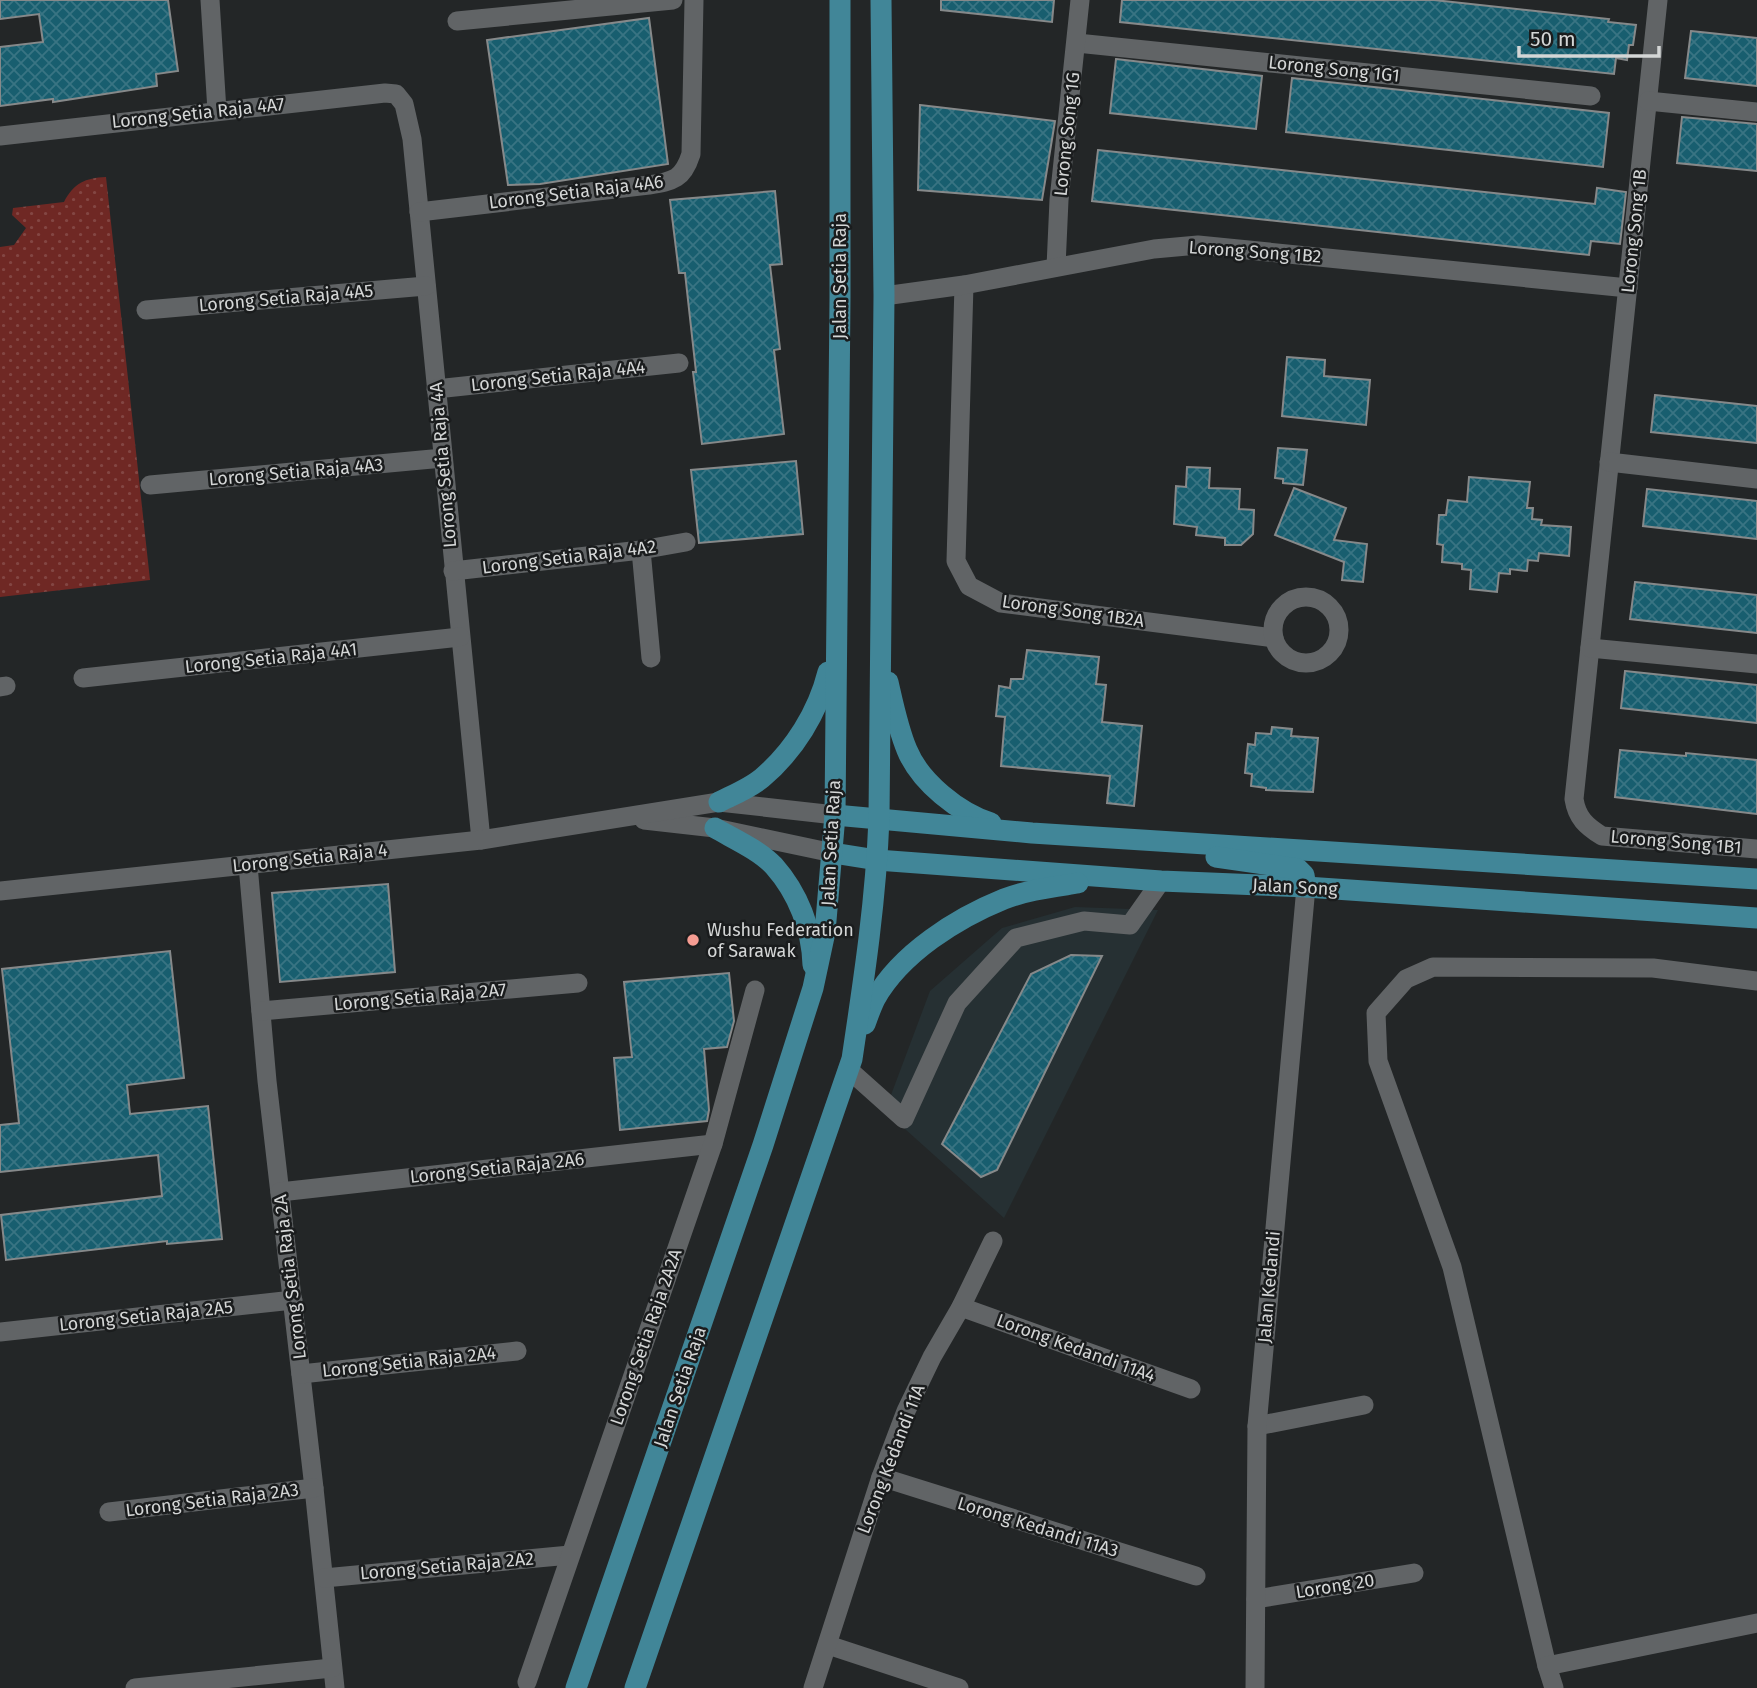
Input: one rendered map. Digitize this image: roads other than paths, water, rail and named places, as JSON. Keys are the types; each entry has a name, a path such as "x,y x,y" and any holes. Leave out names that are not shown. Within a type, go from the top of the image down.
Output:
{"main road":[{"name":"Jalan Setia Raja","path":"576,1688 763,1145 813,988 825,932 835,815 840,0"},
{"path":"850,1064 869,950 877,860 884,296 881,0"},
{"path":"719,802 762,778 801,733 816,709 835,644"},
{"path":"880,646 907,752 931,784 959,809 987,822 1031,833"},
{"path":"835,815 1031,833 1757,879"},
{"path":"715,828 773,864 796,897 808,927 813,958 813,988"},
{"path":"1152,841 1222,858 1298,869 1304,875 1306,887"},
{"name":"Jalan Song","path":"833,853 877,860 1161,881 1306,887 1757,918"},
{"path":"635,1688 850,1064 875,999 901,966 937,933 1005,899 1036,890 1111,877"}],"street":[{"path":"210,0 217,111"},
{"path":"457,21 510,8 673,0"},
{"name":"Lorong Setia Raja 4A6","path":"419,212 649,185 679,177 691,154 694,0"},
{"name":"Lorong Song 1G","path":"1056,267 1059,201 1080,0"},
{"name":"Lorong Song 1B","path":"1574,799 1658,0"},
{"name":"Lorong Song 1G1","path":"1077,43 1591,96"},
{"name":"Lorong Setia Raja 4A7","path":"0,136 385,93 396,94"},
{"name":"Lorong Setia Raja 4A","path":"396,94 404,104 412,139 481,839"},
{"path":"1648,101 1757,112"},
{"name":"Lorong Song 1B2","path":"884,296 964,285 1154,249 1198,245 1628,288"},
{"name":"Lorong Song 1B2A","path":"964,285 956,561 969,586 1001,603 1274,638"},
{"name":"Lorong Setia Raja 4A5","path":"146,310 426,286"},
{"name":"Lorong Setia Raja 4A4","path":"436,389 680,363"},
{"name":"Lorong Setia Raja 4A3","path":"149,485 443,458"},
{"path":"1609,462 1757,479"},
{"name":"Lorong Setia Raja 4A2","path":"453,571 641,550 685,542"},
{"path":"641,550 651,658"},
{"name":"Lorong Setia Raja 4A1","path":"83,678 460,637"},
{"path":"1590,648 1757,664"},
{"name":"Lorong Song 1B1","path":"1574,799 1581,820 1602,836 1757,849"},
{"name":"Lorong Setia Raja 4","path":"0,891 481,839 719,802 835,815"},
{"name":"Lorong Setia Raja 4","path":"618,818 715,828 833,853"},
{"name":"Lorong Setia Raja 2A","path":"248,865 261,1011 333,1678"},
{"path":"850,1064 904,1119 957,1003 1016,938 1084,921 1130,925 1161,881"},
{"name":"Jalan Kedandi","path":"1255,1688 1257,1426 1306,887"},
{"path":"1554,1688 1452,1267 1378,1061 1376,1013 1406,979 1433,967 1653,968 1757,981"},
{"name":"Lorong Setia Raja 2A7","path":"261,1011 578,983"},
{"name":"Lorong Setia Raja 2A2A","path":"527,1682 713,1144 755,990"},
{"name":"Lorong Setia Raja 2A6","path":"280,1192 713,1144"},
{"name":"Lorong Kedandi 11A","path":"813,1688 880,1477 906,1411 993,1241"},
{"name":"Lorong Setia Raja 2A5","path":"0,1332 293,1300"},
{"name":"Lorong Kedandi 11A4","path":"961,1307 1191,1389"},
{"name":"Lorong Setia Raja 2A4","path":"301,1374 517,1350"},
{"path":"1257,1426 1364,1405"},
{"name":"Lorong Kedandi 11A3","path":"880,1477 1196,1576"},
{"name":"Lorong Setia Raja 2A3","path":"109,1512 314,1488"},
{"name":"Lorong Setia Raja 2A2","path":"324,1578 570,1555"},
{"name":"Lorong 20","path":"1256,1599 1414,1573"},
{"path":"1547,1666 1757,1623"},
{"path":"828,1645 959,1688"},
{"path":"135,1688 333,1678"}],"place":[{"name":"Wushu Federation of Sarawak","path":"693,940"}]}
